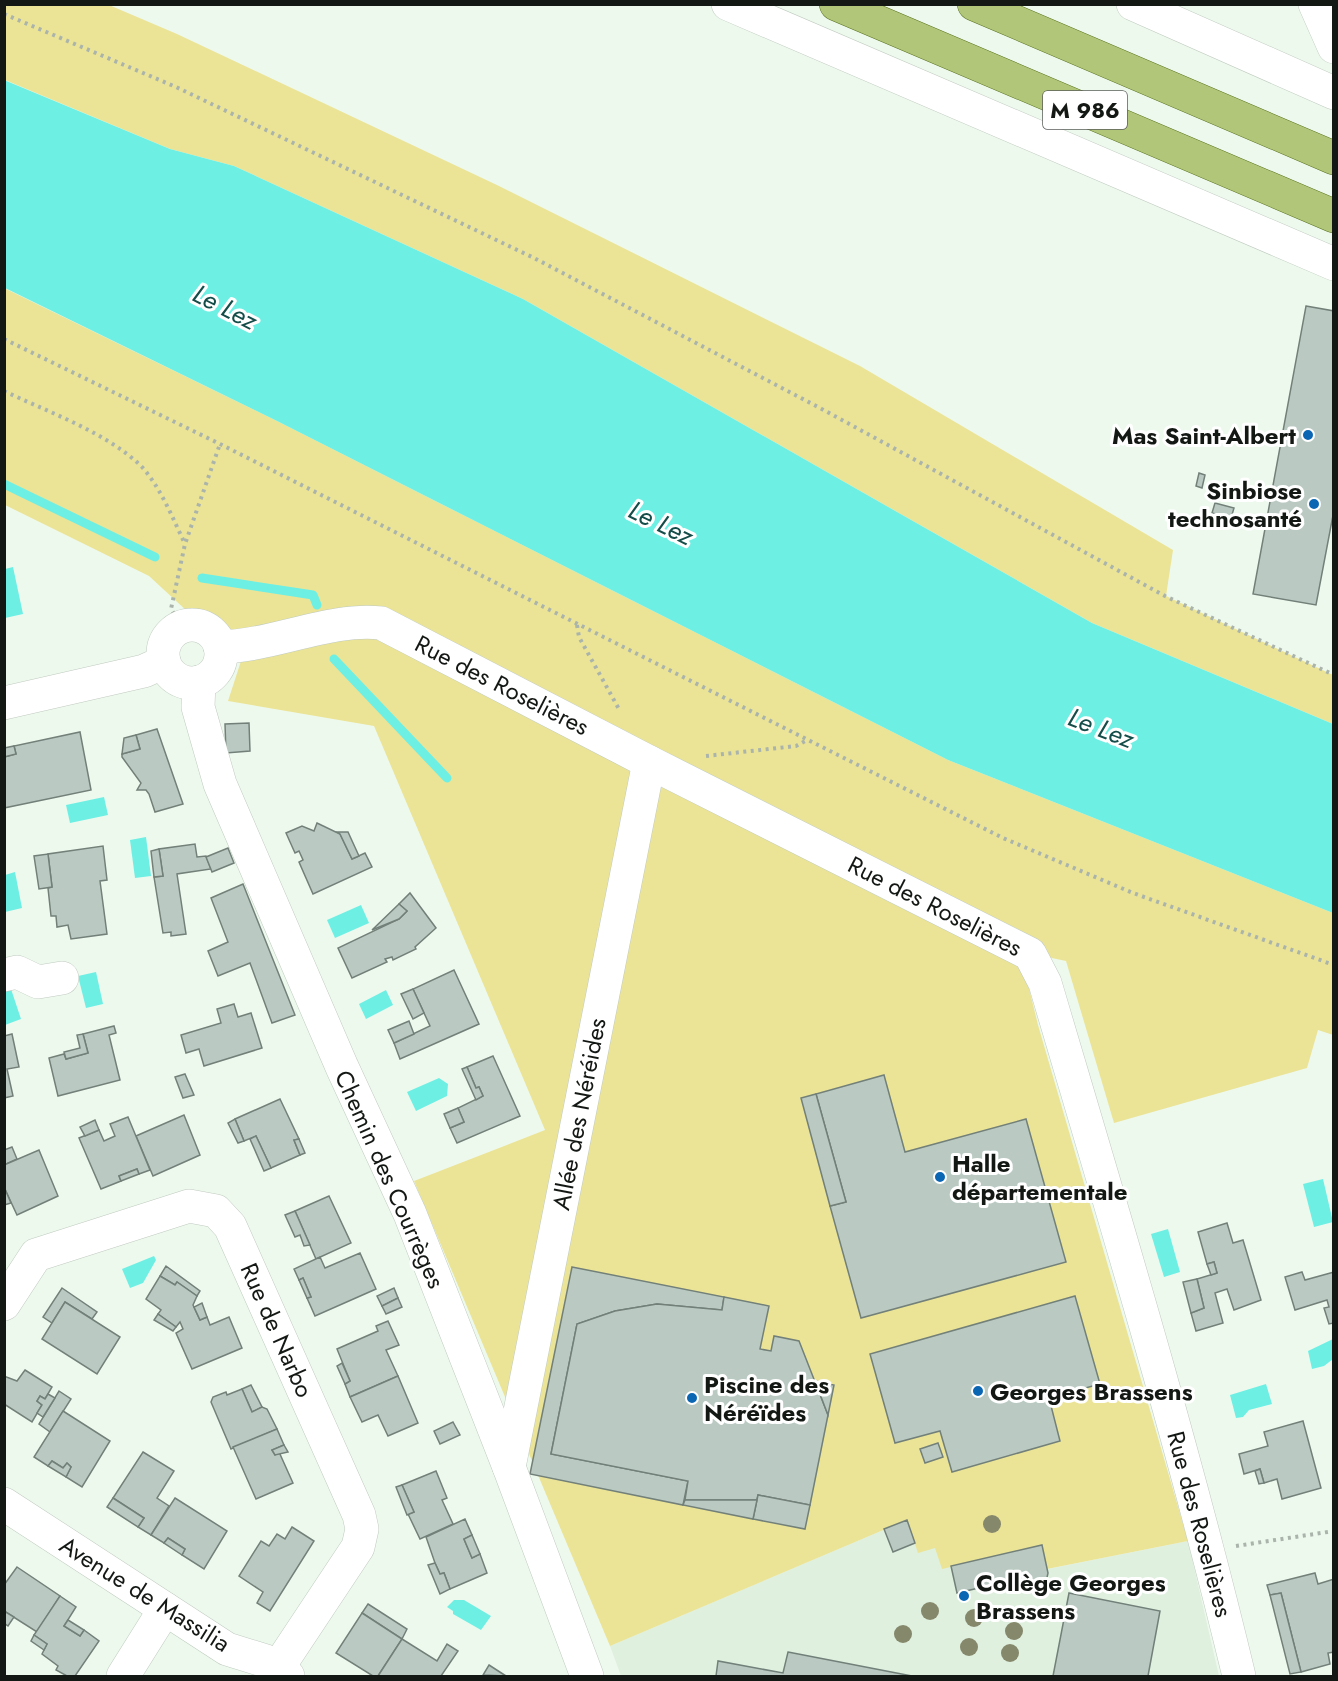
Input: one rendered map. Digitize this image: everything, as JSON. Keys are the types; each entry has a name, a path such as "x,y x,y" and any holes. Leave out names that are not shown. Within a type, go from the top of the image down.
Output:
{"main road":[{"name":"M 986","path":"836,4 1334,216"},
{"name":"M 986","path":"974,4 1334,158"}],"street":[{"path":"728,4 1334,264"},
{"path":"1133,4 1329,83"},
{"path":"1315,4 1334,47"},
{"name":"Rue des Roselières","path":"220,647 273,641 362,621 381,623 649,762 1030,954 1046,983 1209,1550 1239,1677"},
{"path":"182,627 201,627 209,631 220,647 219,664 207,678 199,682 182,681 168,670 164,662 164,645 174,631 182,627"},
{"path":"4,703 144,671 164,662"},
{"name":"Chemin des Courrèges","path":"199,682 198,707 220,784 342,1067 410,1214 509,1467 587,1677"},
{"name":"Allée des Néréides","path":"509,1467 649,762"},
{"path":"4,975 17,972 38,982 62,978"},
{"name":"Rue de Narbo","path":"4,1304 36,1255 189,1206 216,1211 230,1226 359,1515 362,1529 358,1547 283,1673"},
{"name":"Avenue de Massilia","path":"4,1504 227,1649 266,1661 283,1673"},
{"path":"123,1677 165,1609"}],"path":[{"path":"4,14 176,87 534,258 820,408 1165,596 1334,675"},
{"path":"4,339 220,444 1014,843 1143,897 1334,965"},
{"path":"4,391 115,445 142,468 156,487 185,544"},
{"path":"182,627 171,609 185,544 220,444"},
{"path":"577,624 579,637 625,720"},
{"path":"649,762 796,746 806,740"},
{"path":"1209,1550 1334,1531"}],"shaded area":[{"path":"4,5 109,5 177,34 499,186 860,366 1173,550 1166,596 1333,675 1333,724 1092,623 523,299 234,166 170,149 5,80"},
{"path":"4,288 277,421 948,760 1333,913 1333,1035 1318,1030 1307,1068 1114,1123 1066,961 1004,948 1026,976 1038,1025 1188,1541 1047,1569 1041,1546 942,1569 935,1548 918,1553 907,1520 610,1646 414,1181 545,1130 374,726 228,701 241,661 149,576 5,505"},
{"name":"Collège Georges Brassens","path":"907,1520 935,1548 1041,1546 1048,1569 1188,1541 1219,1676 621,1676 610,1646"}],"water":[{"name":"Le Lez","path":"4,80 170,149 234,166 523,299 1092,623 1333,724 1333,913 948,760 277,421 5,288"},
{"path":"13,567 23,614 5,618 5,569"},
{"path":"104,797 108,815 70,823 66,805"},
{"path":"146,837 151,876 135,878 130,840"},
{"path":"15,872 22,908 5,912 5,875"},
{"path":"361,905 369,923 335,938 327,920"},
{"path":"96,972 103,1004 86,1008 78,976"},
{"path":"11,989 21,1019 5,1025 5,992"},
{"path":"386,990 393,1005 366,1019 359,1004"},
{"path":"439,1078 448,1084 447,1096 416,1111 407,1092"},
{"path":"1323,1179 1333,1222 1314,1227 1303,1184"},
{"path":"1168,1229 1180,1272 1164,1277 1151,1234"},
{"path":"154,1256 156,1260 143,1283 130,1288 122,1269"},
{"path":"1333,1339 1333,1359 1324,1366 1312,1369 1308,1351"},
{"path":"1266,1384 1272,1404 1249,1410 1243,1417 1236,1418 1230,1395"},
{"path":"454,1600 464,1600 491,1616 481,1630 453,1614 453,1611 447,1607"}],"building":[{"name":"Mas Saint-Albert","path":"1306,306 1334,311 1334,510 1316,605 1253,594"},
{"path":"1199,473 1205,475 1202,488 1196,486"},
{"path":"1215,503 1234,508 1231,518 1212,513"},
{"path":"249,723 250,751 226,753 225,724"},
{"path":"157,729 183,804 155,812 146,790 137,790 141,783 122,754 140,749 136,735"},
{"path":"80,732 91,790 4,808 4,757 16,754 14,746"},
{"path":"136,735 140,749 122,754 124,738"},
{"path":"14,746 16,754 4,757 4,748"},
{"path":"317,823 340,834 352,859 365,853 372,867 313,894 299,862 303,860 299,851 295,853 286,833 302,826 314,831"},
{"path":"337,832 348,832 359,856 352,859"},
{"path":"195,844 197,857 206,856 211,869 177,874 186,934 171,936 171,932 163,933 154,877 163,876 159,849"},
{"path":"103,846 107,880 100,881 107,934 71,939 68,925 57,927 56,916 51,916 48,888 52,887 48,854"},
{"path":"228,848 234,863 212,872 206,857"},
{"path":"159,849 163,876 154,877 151,851"},
{"path":"48,854 52,887 39,889 34,856"},
{"path":"243,884 295,1015 272,1023 250,963 218,976 208,951 228,942 211,898"},
{"path":"410,893 436,928 415,947 416,949 393,960 392,957 385,959 387,962 352,978 338,948 399,919 407,911 399,904"},
{"path":"399,904 407,911 399,919 372,930"},
{"path":"454,970 479,1024 400,1059 394,1043 430,1026 413,989"},
{"path":"413,989 424,1013 413,1019 401,994"},
{"path":"234,1004 238,1017 251,1013 262,1048 204,1066 199,1049 186,1053 181,1035 221,1023 217,1009"},
{"path":"409,1021 414,1034 394,1043 388,1030"},
{"path":"114,1026 116,1033 109,1035 120,1080 58,1096 49,1058 64,1054 66,1059 88,1053 83,1034"},
{"path":"12,1034 19,1067 7,1069 13,1096 4,1098 4,1036"},
{"path":"83,1034 88,1053 66,1059 64,1052 80,1048 77,1035"},
{"path":"493,1056 520,1116 457,1143 450,1128 464,1122 458,1108 483,1096 479,1087 476,1088 467,1067"},
{"path":"467,1067 476,1088 479,1087 483,1096 476,1100 462,1069"},
{"path":"185,1074 194,1095 183,1098 175,1077"},
{"name":"Halle départementale","path":"884,1075 905,1152 1026,1119 1066,1262 861,1318 830,1206 846,1202 816,1094"},
{"path":"816,1094 846,1202 830,1206 801,1098"},
{"path":"280,1099 299,1139 294,1140 300,1155 271,1168 256,1136 244,1141 235,1119"},
{"path":"458,1108 464,1122 450,1128 444,1114"},
{"path":"184,1115 200,1155 153,1176 136,1136"},
{"path":"128,1117 150,1170 139,1174 137,1169 119,1176 121,1181 101,1189 79,1138 99,1130 104,1141 115,1136 110,1124"},
{"path":"235,1119 244,1141 238,1143 228,1123"},
{"path":"95,1120 99,1130 85,1136 80,1127"},
{"path":"256,1136 271,1168 264,1171 250,1139"},
{"path":"299,1139 305,1153 300,1155 294,1140"},
{"path":"12,1147 17,1159 4,1165 4,1150"},
{"path":"39,1150 58,1196 17,1215 4,1187 4,1165"},
{"path":"137,1169 139,1174 121,1181 119,1176"},
{"path":"4,1187 11,1203 4,1205"},
{"path":"329,1196 351,1243 316,1259 295,1211"},
{"path":"295,1211 310,1245 304,1246 300,1235 295,1237 285,1215"},
{"path":"1227,1223 1233,1243 1243,1240 1261,1300 1234,1310 1227,1289 1215,1293 1223,1323 1196,1331 1191,1313 1204,1308 1197,1279 1217,1273 1214,1262 1207,1264 1198,1232"},
{"path":"360,1253 376,1289 315,1316 307,1298 311,1297 303,1278 299,1280 294,1269 320,1257 325,1268"},
{"path":"1214,1262 1217,1273 1211,1275 1207,1264"},
{"path":"166,1266 200,1291 197,1296 177,1282 175,1285 160,1276"},
{"path":"572,1267 724,1297 722,1310 657,1304 615,1311 577,1324 551,1454 688,1481 683,1505 530,1474"},
{"path":"1302,1272 1305,1280 1334,1272 1334,1323 1329,1324 1324,1308 1329,1307 1327,1300 1295,1310 1285,1277"},
{"path":"160,1276 175,1285 177,1282 197,1296 193,1305 200,1320 207,1317 210,1325 229,1317 242,1348 192,1369 176,1333 183,1329 180,1322 176,1327 158,1314 161,1310 146,1299"},
{"path":"303,1278 311,1297 307,1298 299,1280"},
{"path":"1197,1279 1204,1308 1191,1313 1183,1282"},
{"path":"62,1288 97,1312 92,1319 65,1302 52,1323 43,1317"},
{"path":"394,1288 398,1298 382,1306 377,1296"},
{"name":"Georges Brassens","path":"1075,1296 1100,1384 1049,1398 1060,1441 952,1472 940,1431 895,1443 870,1354"},
{"name":"Piscine des Néréïdes","path":"724,1297 769,1306 760,1349 771,1351 774,1336 799,1341 828,1415 810,1505 758,1495 757,1500 685,1500 688,1481 551,1454 577,1324 615,1311 657,1304 722,1310"},
{"path":"398,1298 402,1307 386,1314 382,1306"},
{"path":"65,1302 120,1337 97,1374 42,1339"},
{"path":"202,1303 207,1317 200,1320 194,1307"},
{"path":"158,1314 176,1327 173,1331 154,1320"},
{"path":"388,1321 399,1345 386,1350 398,1376 350,1397 345,1384 350,1381 337,1349 378,1331 376,1326"},
{"path":"342,1363 350,1381 345,1384 337,1366"},
{"path":"25,1370 52,1387 45,1399 40,1396 37,1401 42,1405 32,1422 4,1404 4,1376 17,1381"},
{"path":"398,1376 418,1423 388,1436 378,1415 362,1422 350,1397"},
{"path":"815,1381 834,1385 828,1415"},
{"path":"251,1385 262,1407 252,1412 242,1389"},
{"path":"242,1389 252,1412 262,1407 267,1409 277,1429 231,1449 211,1402 213,1397"},
{"path":"59,1391 71,1399 50,1432 39,1424"},
{"path":"48,1394 55,1398 43,1417 37,1413 42,1405 37,1401 40,1396 45,1399"},
{"path":"63,1411 110,1441 82,1487 66,1477 71,1467 67,1463 63,1468 52,1461 48,1466 34,1457"},
{"path":"1303,1421 1321,1488 1282,1499 1277,1479 1264,1483 1260,1469 1244,1474 1239,1454 1268,1446 1264,1432"},
{"path":"453,1422 460,1435 440,1444 434,1431"},
{"path":"277,1429 284,1445 272,1450 275,1455 279,1452 293,1483 256,1499 233,1447"},
{"path":"938,1443 943,1457 925,1463 920,1449"},
{"path":"284,1445 288,1452 275,1455 272,1450"},
{"path":"143,1452 174,1471 157,1498 169,1506 151,1535 138,1527 144,1518 113,1498"},
{"path":"52,1461 63,1468 67,1463 71,1467 66,1477 48,1466"},
{"path":"1260,1469 1264,1483 1259,1484 1255,1471"},
{"path":"436,1471 447,1498 442,1500 453,1524 420,1539 408,1514 414,1512 402,1485"},
{"path":"402,1485 414,1512 407,1515 396,1487"},
{"path":"758,1495 810,1505 805,1529 753,1519"},
{"path":"113,1498 144,1518 138,1527 107,1507"},
{"path":"175,1498 227,1531 204,1569 182,1555 185,1549 168,1538 164,1543 151,1535"},
{"path":"685,1500 757,1500 753,1519 683,1505"},
{"path":"465,1519 472,1535 464,1539 472,1558 480,1554 487,1573 450,1589 444,1573 440,1574 426,1537"},
{"path":"907,1520 915,1543 893,1552 884,1529"},
{"path":"292,1527 314,1541 270,1611 257,1603 263,1592 239,1576 261,1541 269,1546 277,1534 285,1539"},
{"path":"472,1535 480,1554 472,1558 464,1539"},
{"path":"168,1538 185,1549 182,1555 164,1543"},
{"path":"1042,1545 1048,1573 1045,1587 1009,1581 957,1593 951,1566"},
{"path":"435,1563 440,1574 444,1573 450,1589 440,1594 428,1565"},
{"path":"17,1567 60,1596 37,1632 4,1611 4,1585"},
{"path":"1315,1573 1318,1584 1334,1579 1334,1652 1328,1653 1330,1664 1301,1672 1281,1593 1270,1595 1267,1585"},
{"path":"1069,1593 1160,1611 1148,1676 1053,1676"},
{"path":"1281,1593 1301,1672 1290,1674 1270,1595"},
{"path":"60,1596 76,1607 64,1626 80,1636 84,1630 99,1641 75,1676 67,1676 56,1670 58,1666 42,1654 47,1644 34,1635"},
{"path":"368,1604 407,1629 402,1639 362,1613"},
{"path":"4,1611 14,1617 8,1626 4,1623"},
{"path":"362,1613 402,1639 378,1676 373,1676 336,1653"},
{"path":"68,1620 84,1630 80,1636 64,1626"},
{"path":"34,1635 47,1644 44,1650 31,1641"},
{"path":"402,1639 437,1661 447,1644 458,1651 441,1676 378,1676"},
{"path":"788,1652 912,1676 716,1676 718,1661 783,1673"},
{"path":"489,1665 506,1676 483,1675"}],"waterway":[{"path":"4,484 155,557"},
{"path":"202,578 313,595 317,605"},
{"path":"334,659 447,778"}],"place":[{"name":"Mas Saint-Albert","path":"1308,435"},
{"name":"Sinbiose technosanté","path":"1314,504"},
{"name":"Halle départementale","path":"940,1177"},
{"name":"Georges Brassens","path":"978,1391"},
{"name":"Piscine des Néréïdes","path":"692,1398"},
{"name":"Collège Georges Brassens","path":"964,1596"}]}
